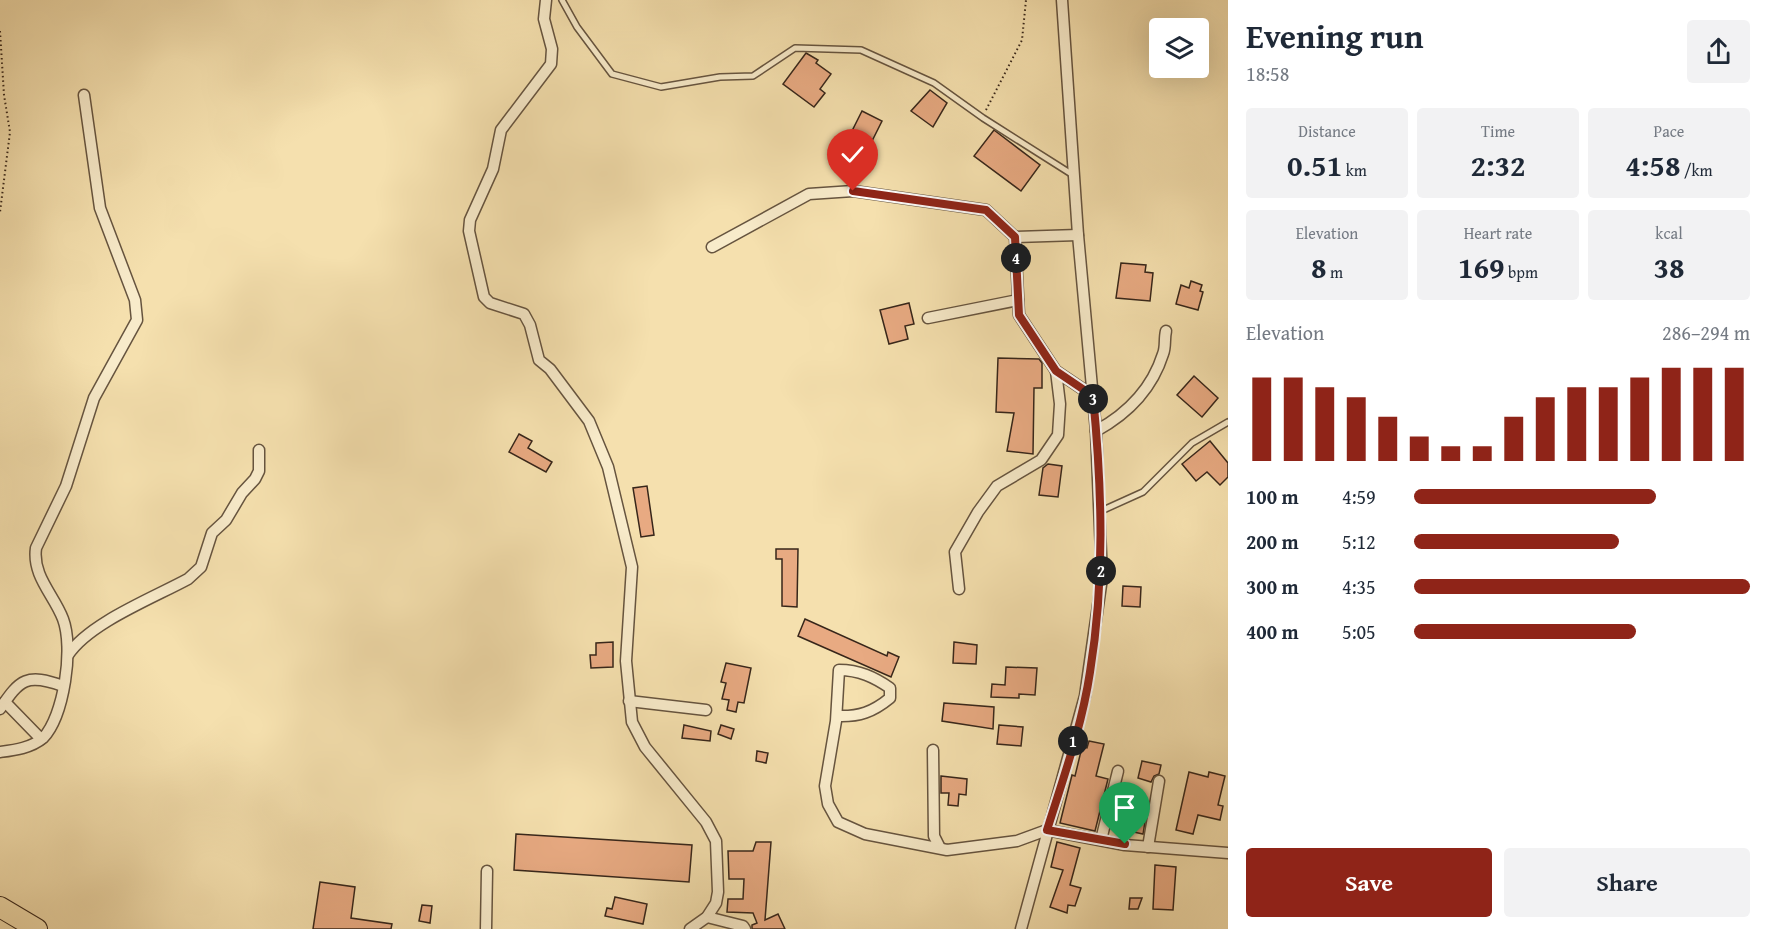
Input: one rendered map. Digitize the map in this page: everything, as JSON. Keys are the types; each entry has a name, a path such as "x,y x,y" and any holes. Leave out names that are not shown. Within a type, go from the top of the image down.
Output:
{"highway":[{"path":"0,907 37,929"}],"street":[{"path":"546,0 544,19 552,49 550,63 501,130 493,169 470,220 470,231 484,297 490,303 526,317 539,360 550,369 589,421 608,467 632,567 626,661 632,722 637,734 706,822 716,841 718,892 707,917 690,929"},
{"path":"1021,929 1090,675 1101,578 1101,511 1096,431 1078,235 1062,0"},
{"path":"0,752 29,746 41,739 51,729 57,713 68,655 64,620 37,572 34,560 36,549 66,486 94,398 132,332 137,314 100,208 84,94"},
{"path":"712,247 808,194 853,191 986,210 1015,237 1019,315 1056,371 1093,396"},
{"path":"1015,237 1078,235"},
{"path":"928,318 1018,300"},
{"path":"1096,431 1116,420 1140,398 1155,376 1164,351 1166,331"},
{"path":"959,589 955,552 978,512 997,486 1041,460 1058,435 1060,404 1056,371"},
{"path":"68,655 75,644 92,629 179,584 199,570 212,533 226,520 259,471 259,450"},
{"path":"836,721 837,716 856,717 878,708 890,698 890,688 874,677 852,670 839,670 836,721 825,786 828,804 838,822 865,834 899,842 939,846 947,850 1017,841 1047,830 1148,847 1228,853"},
{"path":"41,739 2,705 18,684 30,680 42,678 63,686"},
{"path":"629,702 706,710"},
{"path":"933,750 934,836 939,846"},
{"path":"1101,840 1118,771"},
{"path":"1148,847 1159,780"},
{"path":"486,929 487,872"},
{"path":"707,917 743,926 745,929"}],"lane":[{"path":"562,0 577,27 612,74 661,87 720,77 753,76 795,48 861,50 934,83 982,118 1074,176"},
{"path":"1101,511 1143,492 1192,443 1228,422"}],"path":[{"path":"982,118 1022,40 1026,0"},
{"path":"0,32 4,95 10,132 0,212"}],"building":[{"path":"806,53 818,60 816,63 831,74 820,89 825,93 814,107 783,84"},
{"path":"930,90 947,103 933,127 911,111"},
{"path":"862,111 882,121 872,141 852,131"},
{"path":"994,130 1040,165 1021,191 974,156"},
{"path":"1121,263 1146,265 1145,272 1153,273 1150,301 1116,298"},
{"path":"1191,281 1202,285 1200,291 1203,292 1198,310 1176,304 1181,285 1189,288"},
{"path":"909,303 914,324 905,326 908,339 889,344 880,310"},
{"path":"998,358 1039,359 1042,363 1042,388 1034,388 1033,454 1007,451 1014,413 996,412"},
{"path":"1194,376 1218,398 1202,417 1177,395"},
{"path":"519,434 532,441 528,448 552,462 546,472 509,452"},
{"path":"1210,441 1228,463 1228,477 1220,485 1207,472 1196,481 1182,464"},
{"path":"1048,464 1062,466 1058,497 1039,495 1043,468"},
{"path":"647,486 654,535 641,537 633,488"},
{"path":"776,549 798,549 797,607 782,606 782,559 776,559"},
{"path":"1123,586 1141,587 1140,607 1122,606"},
{"path":"805,619 887,656 888,652 899,657 891,677 798,636"},
{"path":"613,642 613,667 591,668 590,655 596,655 596,643"},
{"path":"954,642 977,645 976,664 953,663"},
{"path":"726,663 751,668 744,703 738,702 736,712 727,710 729,700 722,699 726,683 721,682"},
{"path":"1006,667 1037,668 1035,695 1019,694 1019,698 991,697 992,684 1005,685"},
{"path":"944,703 994,707 993,729 942,721"},
{"path":"684,725 711,731 710,741 682,738"},
{"path":"721,725 734,729 731,739 718,734"},
{"path":"999,725 1023,727 1021,746 997,744"},
{"path":"1089,741 1104,744 1096,776 1108,779 1095,831 1060,823 1072,775 1075,776 1082,747 1087,748"},
{"path":"757,751 768,753 766,763 756,761"},
{"path":"1142,761 1161,765 1159,774 1154,776 1151,782 1138,778"},
{"path":"1189,772 1208,777 1209,772 1225,776 1218,805 1223,806 1220,820 1198,815 1193,834 1176,830"},
{"path":"941,776 967,779 966,795 959,794 958,806 948,805 949,793 941,793"},
{"path":"1136,800 1148,803 1143,834 1129,831"},
{"path":"516,834 692,845 689,882 514,870"},
{"path":"756,842 771,842 765,920 778,914 785,929 752,929 752,925 757,923 753,913 727,912 728,899 743,899 744,879 729,879 728,851 753,851"},
{"path":"1057,842 1080,848 1070,885 1081,888 1075,906 1068,905 1067,913 1050,907 1063,870 1051,867"},
{"path":"1155,865 1176,867 1173,910 1153,909"},
{"path":"320,882 355,887 351,918 392,924 391,929 313,929"},
{"path":"615,897 647,904 643,924 605,916 607,908 612,909"},
{"path":"1130,898 1142,898 1138,909 1129,909"},
{"path":"422,905 432,906 430,923 419,921"}],"route":[{"path":"853,191 986,210 1015,237 1019,315 1056,371 1093,396 1102,532 1098,615 1090,675 1047,830 1125,844"}]}
